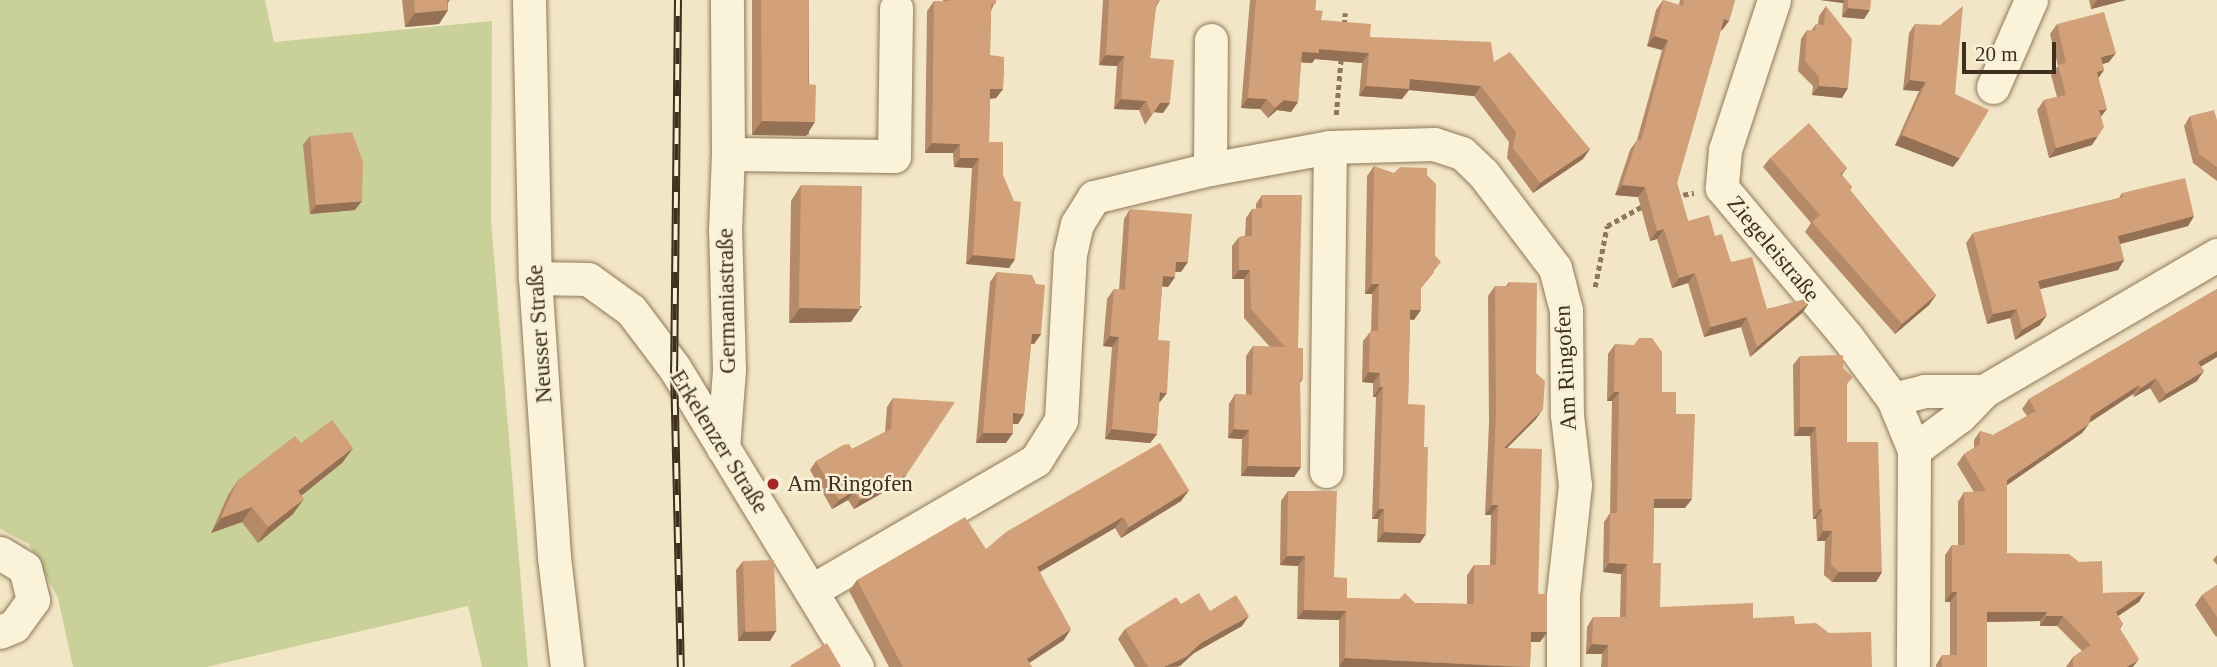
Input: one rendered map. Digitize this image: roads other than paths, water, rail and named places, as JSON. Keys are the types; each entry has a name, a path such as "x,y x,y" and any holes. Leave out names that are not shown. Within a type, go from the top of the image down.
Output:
{"street":[{"name":"Neusser Straße","path":"529,0 535,278 554,557 566,667"},
{"name":"Germaniastraße","path":"723,448 729,370 725,231 728,154 727,0"},
{"name":"Ziegeleistraße","path":"1774,0 1725,150 1722,188 1847,337 1893,400 1913,450 1913,667"},
{"path":"1993,87 2031,0"},
{"path":"728,154 894,156 895,8"},
{"path":"1210,169 1211,40"},
{"name":"Am Ringofen","path":"811,592 1036,460 1061,419 1070,254 1077,224 1094,197 1210,169 1329,147 1434,144 1462,153 1483,173 1555,268 1566,310 1567,415 1575,485 1563,595 1563,667"},
{"path":"1326,471 1329,147"},
{"path":"1913,450 1960,416 1984,391 2217,255"},
{"name":"Erkelenzer Straße","path":"535,278 588,279 631,310 674,367 857,667"},
{"path":"1893,400 1924,391 1984,391"},
{"path":"0,553 25,568 33,600 14,626 0,632"}],"railway":[{"path":"678,0 674,367 681,667"}],"place":[{"name":"Am Ringofen","path":"773,484"}]}
